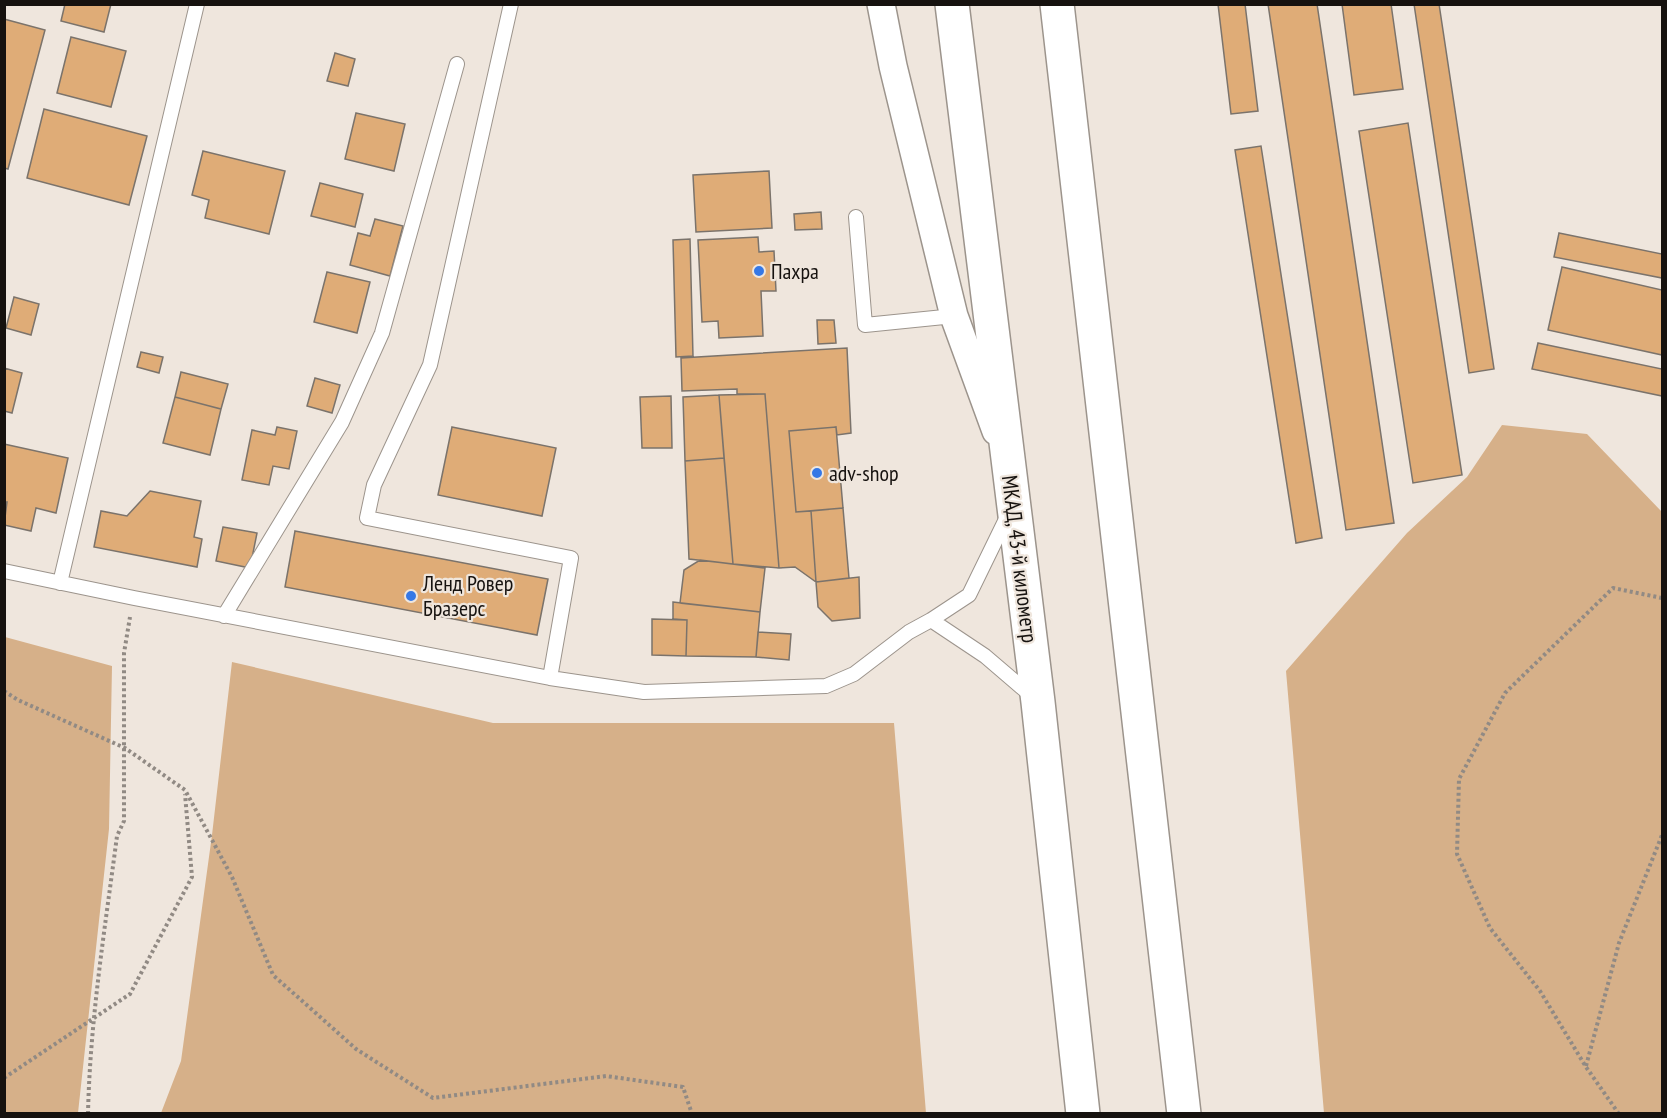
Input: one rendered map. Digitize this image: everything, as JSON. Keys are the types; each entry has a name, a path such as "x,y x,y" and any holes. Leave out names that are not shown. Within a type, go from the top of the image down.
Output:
{"highway":[{"name":"МКАД, 43-й километр","path":"951,4 1038,702 1083,1113"},
{"path":"1057,4 1184,1113"}],"street":[{"path":"881,4 893,66 954,316 1008,464"}],"lane":[{"path":"60,583 197,4"},
{"path":"511,4 430,365 374,485 367,518 572,558 550,678"},
{"path":"224,616 342,422 382,333 457,64"},
{"path":"856,217 865,325 954,316"},
{"path":"4,571 224,616 550,678 644,692 826,686 854,674 909,632 969,595 1013,505"},
{"path":"931,620 985,657 1038,702"}],"path":[{"path":"1619,1113 1586,1067 1540,991 1490,928 1457,854 1458,779 1505,693 1613,588 1662,598"},
{"path":"88,1113 89,1054 93,1020 117,836 124,822 124,653 134,598"},
{"path":"4,691 18,700 124,748 185,790 232,877 273,975 356,1049 433,1098 606,1076 683,1087 692,1113"},
{"path":"4,1078 130,994 192,877 185,790"},
{"path":"1586,1067 1619,943 1662,835"}],"shaded area":[{"path":"1502,425 1587,434 1662,512 1662,1113 1324,1113 1286,671 1407,533 1467,477"},
{"path":"5,637 112,666 109,829 78,1113 5,1113"},
{"path":"232,662 493,723 894,723 926,1113 161,1113 181,1061 212,835"}],"building":[{"path":"65,4 111,4 104,32 61,21"},
{"path":"1218,4 1245,4 1258,111 1231,114"},
{"path":"1268,4 1317,4 1394,523 1346,530"},
{"path":"1342,4 1391,4 1403,89 1354,95"},
{"path":"1414,4 1439,4 1494,369 1469,373"},
{"path":"4,19 45,30 8,169 4,168"},
{"path":"71,37 126,51 111,107 57,93"},
{"path":"335,53 355,59 348,86 327,81"},
{"path":"44,109 147,136 129,205 27,178"},
{"path":"356,113 405,124 394,171 345,159"},
{"path":"1408,123 1462,475 1413,483 1359,131"},
{"path":"1261,146 1322,538 1296,543 1235,150"},
{"path":"203,151 285,171 269,234 205,218 209,200 192,195"},
{"path":"769,171 772,228 696,232 693,175"},
{"path":"320,183 363,194 355,227 311,216"},
{"path":"821,212 822,229 795,230 794,214"},
{"path":"375,219 403,226 390,276 350,265 358,233 370,236"},
{"path":"1559,233 1662,254 1662,278 1554,257"},
{"path":"758,237 759,252 774,251 776,291 761,291 763,336 719,338 718,321 702,322 698,240"},
{"path":"690,239 693,356 676,357 673,240"},
{"path":"1562,267 1662,290 1662,355 1548,330"},
{"path":"327,272 370,282 357,333 314,322"},
{"path":"14,297 39,304 31,335 6,328"},
{"path":"817,320 834,320 836,343 818,344"},
{"path":"1538,343 1662,369 1662,396 1532,369"},
{"path":"847,348 851,433 837,435 836,427 789,431 796,512 811,511 816,582 795,567 779,568 765,394 737,394 737,389 682,391 681,358"},
{"path":"141,352 163,357 159,373 137,367"},
{"path":"4,368 22,373 12,413 4,411"},
{"path":"181,372 228,384 221,409 175,397"},
{"path":"315,378 340,385 332,413 307,406"},
{"path":"765,394 779,568 733,564 719,395"},
{"path":"719,395 724,458 685,461 683,397"},
{"path":"671,396 672,448 642,448 640,397"},
{"path":"175,397 221,409 210,455 163,443"},
{"path":"277,427 297,431 289,469 273,466 269,485 242,480 252,430 275,435"},
{"path":"452,427 556,448 542,516 438,495"},
{"path":"836,427 843,508 796,512 789,431"},
{"path":"4,444 68,458 56,513 36,508 31,531 4,525 7,502 4,502"},
{"path":"724,458 733,564 689,559 685,461"},
{"path":"150,491 201,501 194,537 202,539 197,567 94,547 101,511 127,516"},
{"path":"843,508 849,578 816,582 811,511"},
{"path":"223,527 257,533 250,568 216,561"},
{"path":"295,531 548,579 537,635 285,587"},
{"path":"700,560 765,568 760,612 680,603 684,570"},
{"path":"859,577 860,618 832,621 818,607 816,582"},
{"path":"673,602 760,612 756,657 686,656 687,620 673,619"},
{"path":"652,619 687,620 686,656 652,655"},
{"path":"758,632 791,634 789,660 756,657"}],"place":[{"name":"Пахра","path":"759,271"},
{"name":"adv-shop","path":"817,473"},
{"name":"Ленд Ровер Бразерс","path":"411,596"}]}
